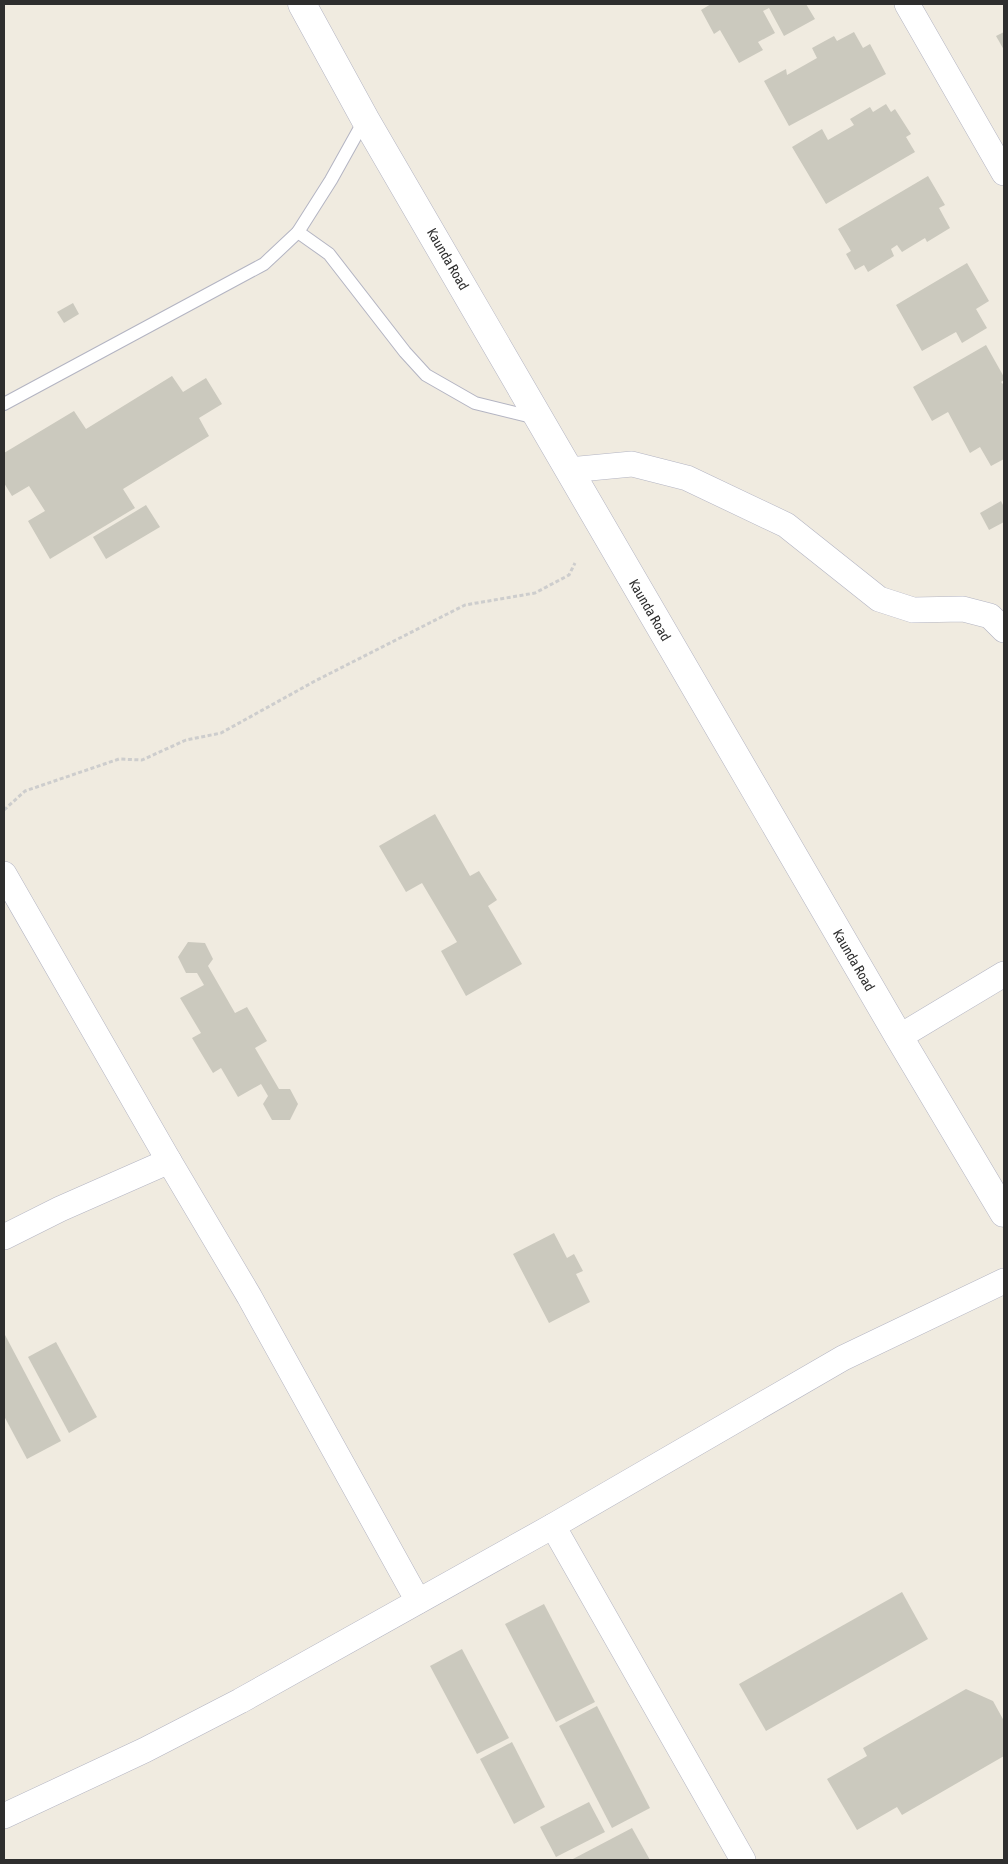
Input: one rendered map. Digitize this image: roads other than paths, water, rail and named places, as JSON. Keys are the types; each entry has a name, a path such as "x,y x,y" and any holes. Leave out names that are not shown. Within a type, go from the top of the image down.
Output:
{"main road":[{"name":"Kaunda Road","path":"302,4 365,119 539,419 1004,1213"}],"street":[{"path":"906,4 1004,173"},
{"path":"569,470 632,464 687,478 786,525 879,599 913,610 963,609 990,616 1004,630"},
{"path":"4,874 169,1161 250,1296 418,1601"},
{"path":"900,1037 1004,974"},
{"path":"4,1237 60,1209 169,1161"},
{"path":"4,1816 145,1750 240,1701 553,1526 843,1358 1004,1281"},
{"path":"553,1526 743,1860"}],"lane":[{"path":"4,404 264,264 298,232 331,180 365,119"},
{"path":"298,232 329,254 405,352 426,375 475,403 539,419"}]}
